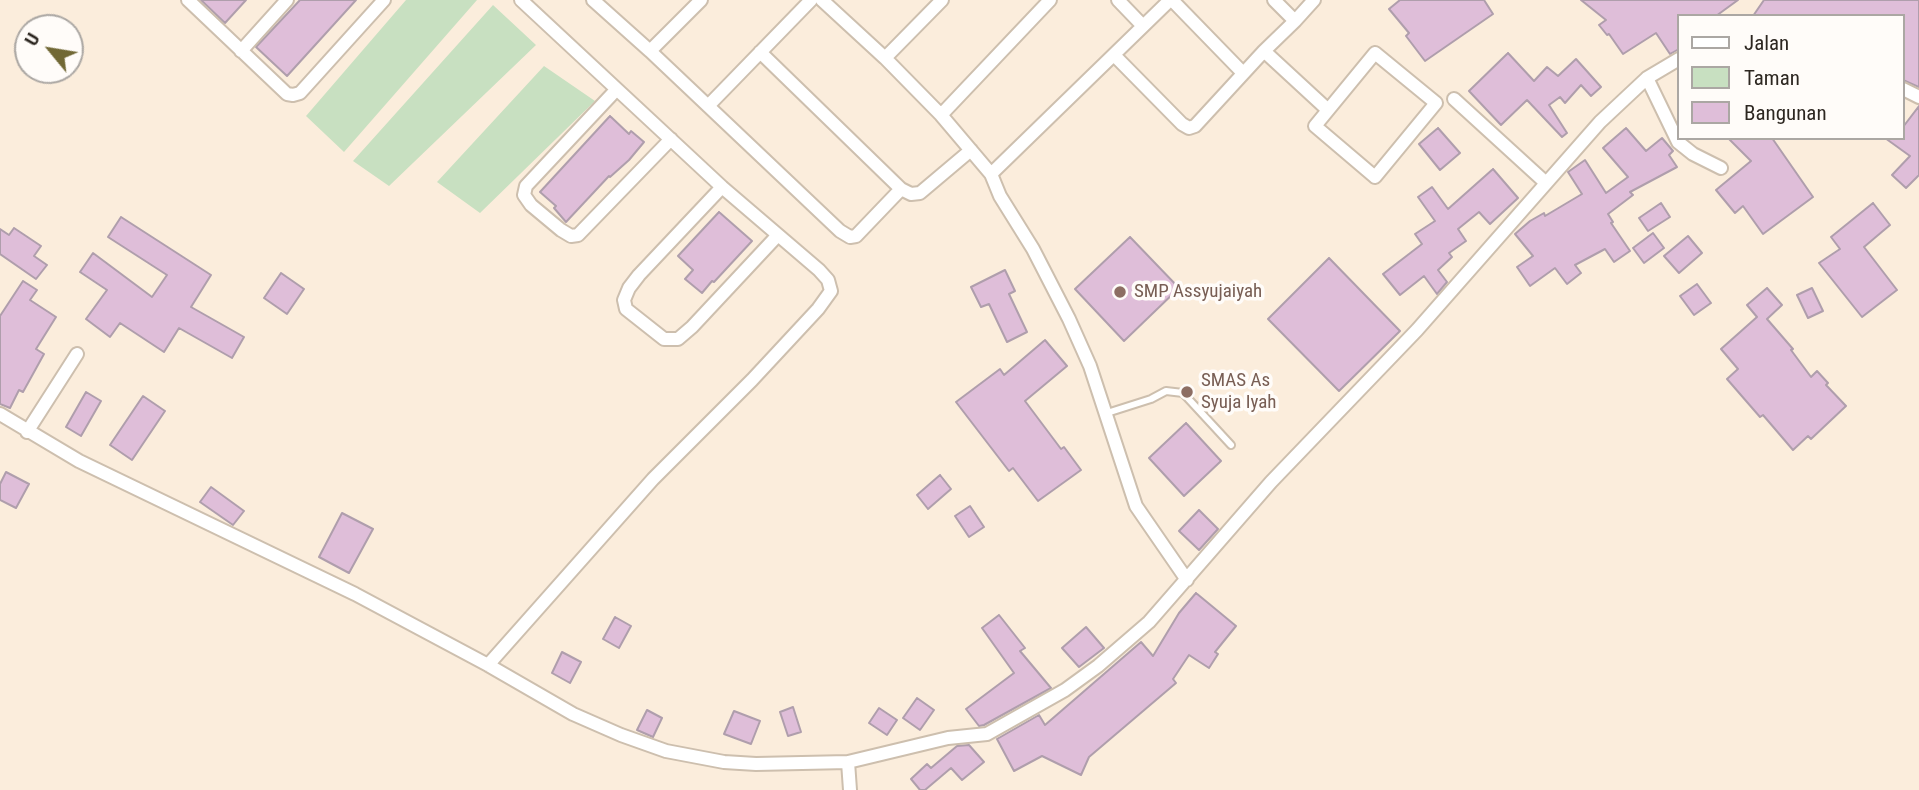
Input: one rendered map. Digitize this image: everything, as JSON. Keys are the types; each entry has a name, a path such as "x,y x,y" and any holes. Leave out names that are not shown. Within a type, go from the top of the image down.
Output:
{"street":[{"path":"188,0 287,94 293,95 300,93 384,0"},
{"path":"241,51 287,0"},
{"path":"488,664 653,479 752,380 818,309 831,291 828,280 819,270 722,187 521,0"},
{"path":"593,0 845,235 856,236 901,189"},
{"path":"650,51 701,0"},
{"path":"708,106 811,0"},
{"path":"822,0 941,115 991,174 1000,196 1069,318 1090,366 1136,506 1187,580"},
{"path":"884,58 942,0"},
{"path":"941,115 1050,0"},
{"path":"1118,0 1143,26"},
{"path":"991,174 1171,0 1243,73"},
{"path":"1274,0 1295,20"},
{"path":"1114,55 1189,128 1195,126 1314,0"},
{"path":"1264,51 1328,110"},
{"path":"760,52 901,189 911,194 920,193 971,150"},
{"path":"1376,53 1436,103 1375,177 1315,126 1328,110 1376,53"},
{"path":"0,414 79,461 355,594 488,664 573,714 666,751 724,762 756,764 848,762 948,738 987,734 1028,712 1098,666 1149,622 1279,473 1417,330 1600,122 1647,78 1678,60"},
{"path":"1647,78 1678,142 1693,154 1721,168"},
{"path":"616,90 526,186 524,195 531,205 561,230 571,236 578,235 671,139"},
{"path":"1454,99 1546,183"},
{"path":"722,187 639,275 629,288 625,300 626,309 664,339 678,339 778,235"},
{"path":"27,432 76,354"},
{"path":"848,762 850,790"}],"lane":[{"path":"1107,413 1151,399 1166,391 1184,393 1231,445"}],"green space":[{"path":"406,0 477,0 344,152 306,116"},
{"path":"493,5 536,45 389,186 353,161"},
{"path":"544,66 595,101 480,213 437,182"}],"building":[{"path":"201,0 246,0 225,23"},
{"path":"300,0 356,0 287,76 256,47"},
{"path":"1400,0 1484,0 1493,14 1425,61 1406,36 1409,33 1389,9"},
{"path":"1581,0 1738,0 1719,14 1678,14 1678,50 1670,54 1656,33 1623,54 1599,25 1606,20"},
{"path":"1764,0 1919,0 1919,87 1905,81 1905,14 1754,14"},
{"path":"1508,53 1534,81 1547,67 1558,76 1576,59 1601,87 1591,96 1581,85 1565,103 1560,97 1549,105 1567,133 1562,137 1527,100 1501,125 1469,91"},
{"path":"1919,106 1919,175 1906,188 1892,175 1910,156 1888,140 1905,140 1905,124"},
{"path":"610,116 629,134 631,131 644,142 566,222 554,208 556,206 540,192"},
{"path":"1438,128 1460,153 1440,170 1419,144"},
{"path":"1626,128 1646,151 1662,138 1673,151 1669,155 1677,167 1630,192 1633,195 1608,214 1630,251 1614,262 1605,249 1575,265 1581,273 1567,284 1555,268 1530,286 1517,267 1533,256 1515,234 1530,221 1544,213 1545,216 1582,194 1568,172 1585,160 1606,193 1628,177 1603,148"},
{"path":"1730,140 1773,140 1813,197 1763,234 1743,206 1735,213 1716,190 1751,161"},
{"path":"1493,169 1518,198 1490,224 1479,212 1458,229 1466,241 1449,253 1452,257 1438,270 1447,282 1437,294 1424,276 1400,295 1383,274 1422,244 1415,234 1435,221 1418,197 1432,187 1448,209"},
{"path":"1661,203 1670,217 1648,231 1639,218"},
{"path":"1873,203 1890,225 1864,247 1897,290 1862,317 1819,263 1840,249 1831,237"},
{"path":"719,212 752,241 702,293 685,279 693,270 678,256"},
{"path":"121,217 211,275 191,307 244,337 232,358 179,328 164,352 120,323 110,337 86,319 107,290 80,272 93,253 152,297 167,275 108,237"},
{"path":"14,228 41,246 34,256 47,265 36,279 0,254 0,229 9,235"},
{"path":"1653,233 1664,248 1644,263 1633,248"},
{"path":"1688,236 1702,253 1679,273 1664,256"},
{"path":"1130,237 1179,288 1124,341 1075,289"},
{"path":"1329,258 1400,331 1339,391 1268,319"},
{"path":"1005,270 1015,291 1009,294 1027,332 1007,342 989,304 981,307 971,287"},
{"path":"281,273 304,289 287,314 264,298"},
{"path":"23,281 37,290 30,300 56,317 36,349 44,354 23,392 19,390 10,408 0,404 0,316"},
{"path":"1697,284 1711,303 1694,315 1680,296"},
{"path":"1767,288 1782,305 1767,319 1793,349 1791,350 1811,377 1817,371 1846,406 1811,439 1808,436 1793,450 1727,379 1738,369 1721,349 1757,317 1747,305"},
{"path":"1812,288 1823,311 1808,318 1797,295"},
{"path":"1045,340 1067,366 1025,401 1061,449 1064,447 1081,470 1038,501 1013,468 1009,471 956,402 1000,369 1004,375"},
{"path":"86,392 101,401 81,436 66,427"},
{"path":"143,396 165,411 132,460 110,445"},
{"path":"1186,423 1221,461 1184,496 1149,458"},
{"path":"6,472 29,484 16,508 0,500 0,484"},
{"path":"940,475 951,489 928,509 917,495"},
{"path":"211,487 244,511 233,525 200,502"},
{"path":"970,506 984,527 969,537 955,516"},
{"path":"1199,510 1218,529 1199,550 1179,531"},
{"path":"342,513 373,529 349,573 319,557"},
{"path":"1196,593 1236,626 1215,652 1218,654 1209,668 1189,655 1173,679 1176,683 1089,757 1081,775 1042,756 1014,771 997,739 1039,715 1045,725 1141,642 1153,656 1179,613"},
{"path":"999,615 1025,648 1020,651 1051,688 979,726 966,709 1014,673 982,628"},
{"path":"615,617 631,626 619,648 603,639"},
{"path":"1086,627 1104,648 1079,667 1062,648"},
{"path":"562,652 581,662 570,683 552,673"},
{"path":"917,698 934,710 920,730 903,718"},
{"path":"793,707 801,732 788,736 780,712"},
{"path":"879,708 897,720 887,735 869,723"},
{"path":"647,710 662,718 653,737 637,730"},
{"path":"734,711 760,721 751,744 724,734"},
{"path":"969,745 984,762 962,780 951,768 925,790 920,790 911,779 927,764 931,768 957,746"}],"place":[{"name":"SMP Assyujaiyah","path":"1120,292"},
{"name":"SMAS As Syuja Iyah","path":"1187,392"}]}
